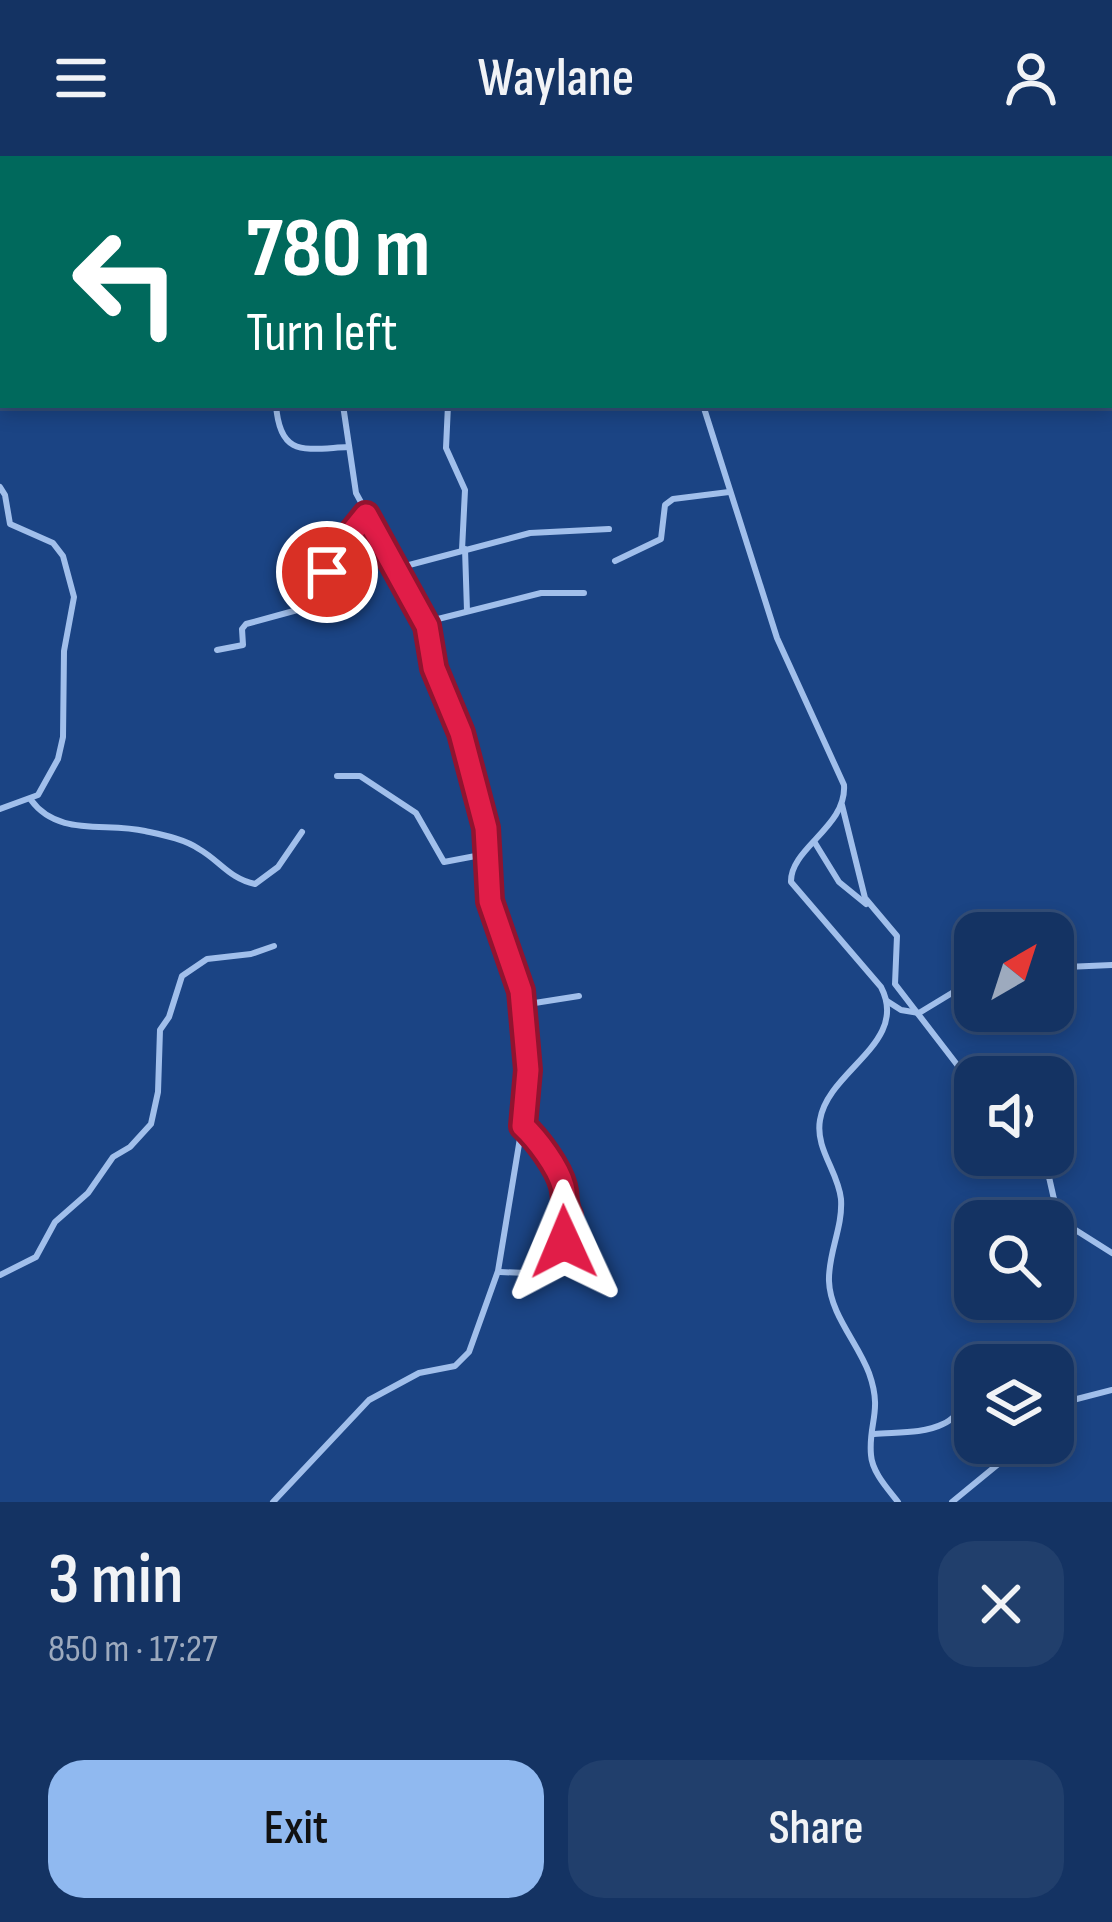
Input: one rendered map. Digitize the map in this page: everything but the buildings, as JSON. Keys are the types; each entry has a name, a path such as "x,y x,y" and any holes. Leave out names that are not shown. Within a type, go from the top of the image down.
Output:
{"street":[{"path":"276,408 279,431 290,445 348,447"},
{"path":"274,1502 369,1400 419,1373 462,1360 469,1352 498,1271 528,1070 516,968 490,901 486,828 461,733 434,668 425,622 356,493 344,408"},
{"path":"448,408 446,448 465,490 467,611"},
{"path":"705,408 785,659 844,785 842,806 856,874 870,906"},
{"path":"0,487 10,524 43,536 64,556 74,597 62,669 62,749 43,790 31,800 0,809"},
{"path":"615,561 661,539 665,505 673,499 729,492"},
{"path":"217,650 243,645 246,624 302,609 318,597 332,557 366,515"},
{"path":"394,569 530,532 609,529"},
{"path":"425,622 541,593 584,593"},
{"path":"338,776 360,776 413,811 444,862 486,854"},
{"path":"31,800 44,815 61,823 141,830 185,842 204,851 235,878 255,884 278,867 302,832"},
{"path":"842,806 793,867 790,882 881,987 887,1001 884,1030 834,1087 819,1137 841,1201 830,1289 870,1375 877,1415 872,1462 898,1502"},
{"path":"814,843 839,882 895,932 895,984 954,1060"},
{"path":"0,1275 36,1257 55,1222 88,1193 113,1157 130,1148 151,1124 158,1092 160,1030 182,976 207,959 274,946"},
{"path":"1074,967 1112,965"},
{"path":"887,1001 919,1013 954,992"},
{"path":"522,1006 579,996"},
{"path":"498,1271 553,1274 569,1215 561,1181 523,1126"},
{"path":"1074,1229 1112,1253"},
{"path":"1074,1399 1112,1390"},
{"path":"873,1434 929,1429 954,1415"},
{"path":"952,1502 998,1464"}],"route":[{"path":"327,572 332,557 366,515 427,626 434,668 461,733 486,828 490,901 519,979 528,1070 523,1126 563,1185 569,1215 564,1242"}]}
